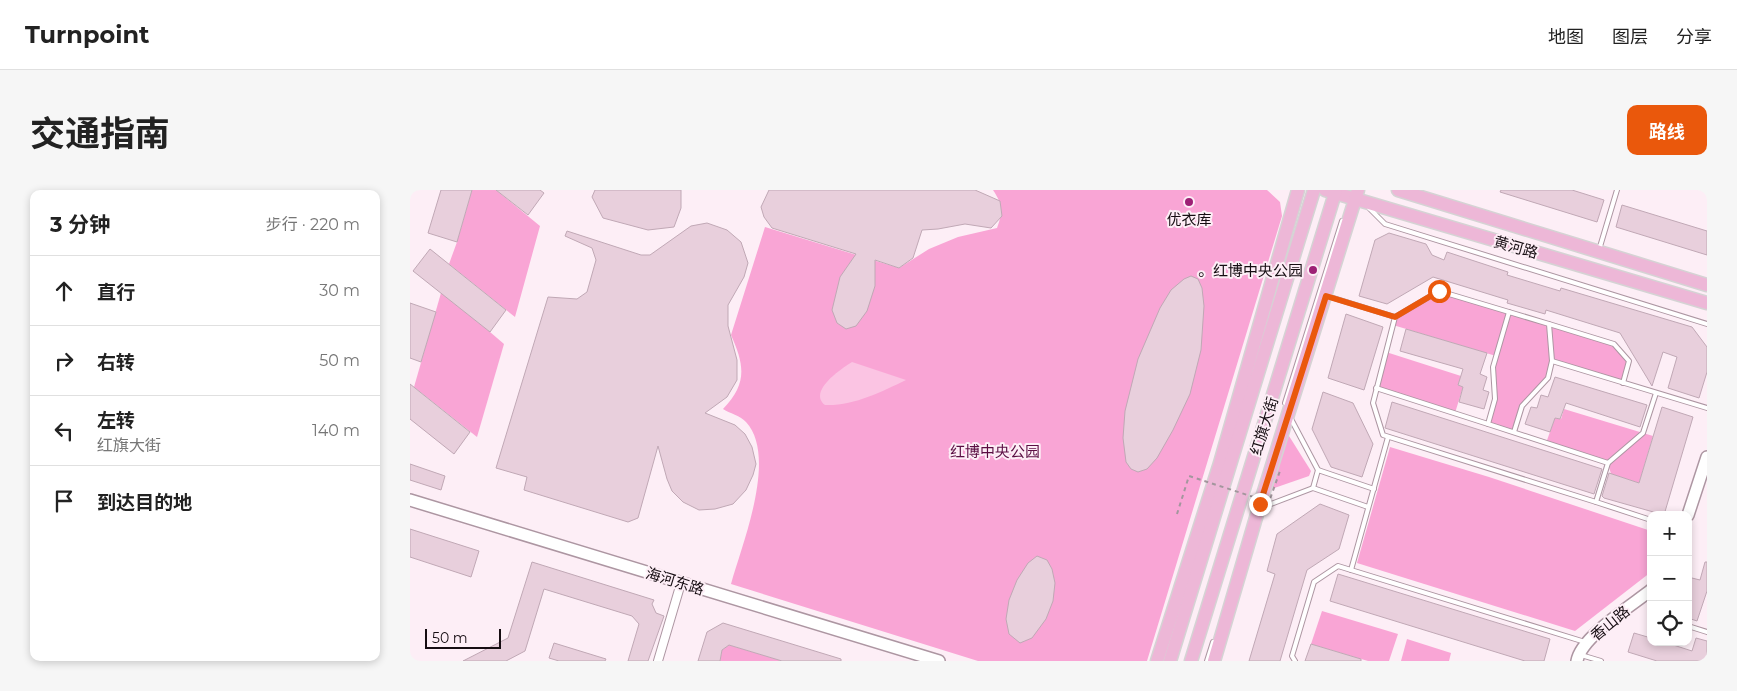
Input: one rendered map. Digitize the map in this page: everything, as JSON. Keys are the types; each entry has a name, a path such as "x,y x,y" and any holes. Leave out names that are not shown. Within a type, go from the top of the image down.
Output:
{"main road":[{"path":"1157,661 1220,463 1298,190"},
{"name":"红旗大街","path":"1170,661 1314,190"},
{"name":"黄河路","path":"1398,190 1707,285"},
{"name":"红旗大街","path":"1214,661 1256,509 1288,415 1317,293 1332,191"},
{"name":"黄河路","path":"1332,191 1707,303"},
{"name":"红旗大街","path":"1191,661 1317,293 1354,199"}],"street":[{"path":"1689,511 1707,457"},
{"name":"海河东路","path":"410,500 681,582 912,657 939,661"},
{"path":"658,661 681,582"},
{"name":"香山路","path":"1578,658 1586,642 1647,593"}],"lane":[{"path":"1598,252 1617,190"},
{"path":"1354,199 1385,224 1707,324"},
{"path":"1344,215 1317,293 1395,317"},
{"path":"1623,383 1628,361 1614,344 1439,291 1395,317 1372,403 1383,435 1647,519"},
{"path":"1488,424 1495,399 1493,367 1509,312"},
{"path":"1514,432 1522,406 1548,378 1552,360 1549,324"},
{"path":"1552,360 1707,408"},
{"path":"1376,388 1608,464"},
{"path":"1596,502 1608,464 1644,434 1656,393"},
{"path":"1288,415 1318,470 1374,489"},
{"path":"1351,570 1388,437"},
{"path":"1241,548 1256,509 1267,463"},
{"path":"1312,488 1318,470"},
{"path":"1256,509 1312,488 1368,507"},
{"path":"1295,661 1292,656 1314,582 1338,566 1586,642"},
{"path":"1692,627 1707,632"},
{"path":"1207,661 1216,633"},
{"path":"1578,658 1601,661"}],"path":[{"path":"1177,514 1189,476 1268,502 1282,468"}],"green space":[{"path":"472,190 496,190 540,226 515,317 449,264"},
{"name":"红博中央公园","path":"993,190 1267,190 1280,202 1282,216 1147,661 978,661 731,584 755,501 759,456 755,437 746,422 723,409 731,400 740,383 741,365 731,335 765,227 899,268 929,249 958,237 997,228 1001,209 999,200"},
{"path":"1439,291 1614,344 1629,361 1623,383 1552,361 1548,378 1522,406 1514,432 1488,424 1495,399 1493,367 1496,356 1393,325 1395,317"},
{"path":"441,293 504,344 477,437 414,387"},
{"path":"1386,352 1461,376 1458,385 1463,387 1455,413 1376,388"},
{"path":"1564,409 1653,436 1639,483 1611,474 1608,463 1546,443 1555,418 1561,419"},
{"path":"1284,428 1311,471 1309,476 1263,492"},
{"path":"1390,447 1489,477 1647,530 1647,575 1575,631 1357,563"},
{"path":"1322,611 1398,634 1389,661 1368,661 1311,644"},
{"path":"1407,639 1451,653 1449,661 1401,661"},
{"path":"729,645 782,661 720,661 722,650"}],"shaded area":[{"path":"852,362 906,380 857,401 825,405 820,393 823,387 834,375"}],"building":[{"path":"441,190 472,190 457,242 428,233"},
{"path":"496,190 540,190 544,193 528,215"},
{"path":"595,190 681,190 681,208 674,227 648,230 603,218 592,197"},
{"path":"769,190 975,190 1000,201 1002,216 991,228 965,224 922,230 913,258 899,268 875,260 875,286 867,311 856,326 846,329 837,323 832,310 840,277 856,254 772,228 764,217 761,207"},
{"path":"1501,190 1572,190 1604,200 1597,222 1500,192"},
{"path":"1622,205 1707,231 1707,255 1616,227"},
{"path":"707,223 727,230 741,242 748,263 744,277 728,305 728,326 737,360 737,380 727,397 705,413 735,425 745,434 752,447 756,464 746,490 733,504 715,509 699,510 683,502 672,491 658,446 638,518 628,522 524,490 527,477 496,468 548,297 577,299 587,292 596,260 592,248 565,236 567,231 641,255 650,255 691,226"},
{"path":"1389,233 1426,244 1432,255 1444,260 1447,252 1508,272 1507,275 1560,291 1561,288 1692,327 1707,347 1707,372 1699,398 1668,388 1677,357 1663,352 1652,386 1620,333 1546,310 1545,314 1507,303 1508,300 1433,277 1387,304 1359,296 1375,240"},
{"path":"430,249 506,310 490,332 413,271"},
{"path":"1191,276 1198,279 1202,288 1204,306 1201,350 1190,394 1157,458 1147,469 1138,472 1131,469 1126,462 1123,438 1125,411 1138,359 1160,308 1171,290 1184,279"},
{"path":"410,303 436,312 421,362 410,358"},
{"path":"1346,314 1383,327 1364,390 1328,378"},
{"path":"1406,329 1487,353 1480,374 1487,377 1483,390 1489,392 1484,409 1459,402 1463,387 1458,385 1463,369 1400,351"},
{"path":"1555,377 1647,405 1640,427 1566,403 1560,419 1555,418 1550,432 1525,424 1531,407 1537,408 1541,395 1548,397"},
{"path":"410,384 470,432 454,454 410,419"},
{"path":"1323,392 1353,403 1373,444 1362,477 1331,467 1312,429"},
{"path":"1392,402 1602,469 1594,494 1385,428"},
{"path":"1662,407 1693,417 1665,511 1650,511 1602,496 1609,473 1639,483"},
{"path":"410,464 445,476 441,490 410,480"},
{"path":"1320,504 1349,515 1339,549 1307,570 1280,661 1249,661 1275,574 1267,571 1277,534"},
{"path":"410,529 479,551 471,577 410,557"},
{"path":"1037,556 1047,560 1052,569 1055,583 1053,601 1046,619 1032,638 1020,643 1009,634 1006,619 1009,600 1017,580 1028,563"},
{"path":"532,562 654,600 652,604 656,613 664,616 648,661 628,661 639,624 632,616 544,589 525,651 506,661 463,661 508,638"},
{"path":"1705,562 1707,562 1707,591 1697,621 1692,619 1692,578 1700,580"},
{"path":"1338,574 1550,639 1544,661 1525,661 1330,601"},
{"path":"723,623 841,659 841,661 782,661 729,645 722,650 720,661 698,661 707,632"},
{"path":"1634,633 1647,637 1647,646 1676,646 1692,651 1696,638 1707,641 1707,661 1657,661 1628,652"},
{"path":"554,643 606,659 605,661 559,661 549,658"},
{"path":"1311,644 1361,659 1361,661 1305,661"}],"place":[{"name":"优衣库","path":"1189,202"},
{"name":"。红博中央公园","path":"1313,270"}],"route":[{"path":"1260,504 1326,296 1395,317 1439,291"}]}
